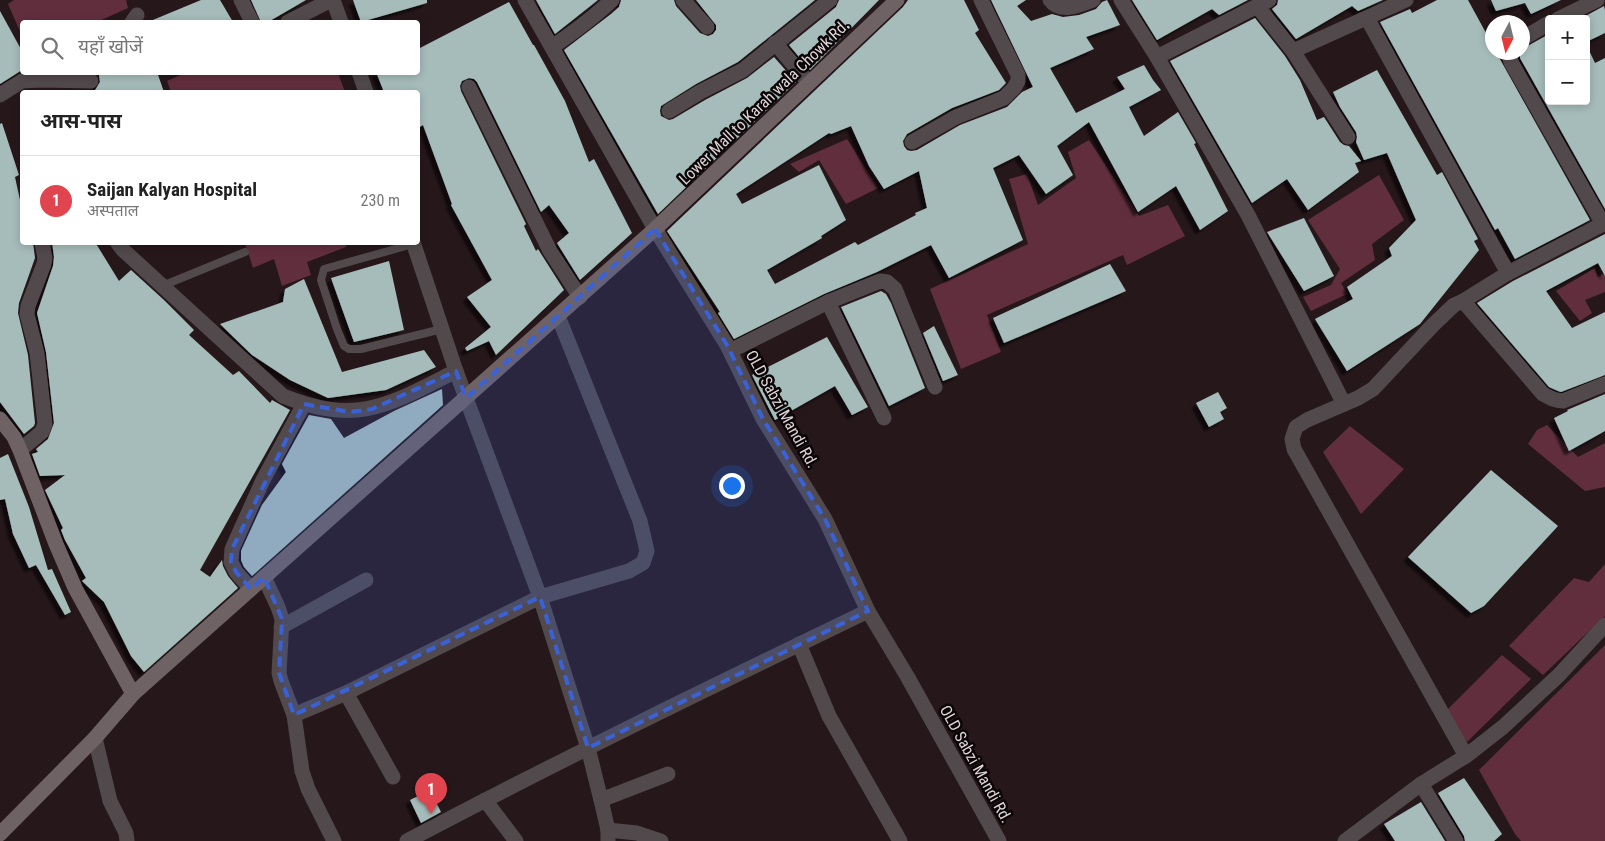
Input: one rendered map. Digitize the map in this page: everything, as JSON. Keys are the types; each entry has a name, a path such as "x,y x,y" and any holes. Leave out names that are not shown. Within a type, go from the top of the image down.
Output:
{"street":[{"path":"241,0 251,20"},
{"path":"292,20 332,0 340,20"},
{"name":"OLD Sabzi Mandi Rd.","path":"525,0 655,229 730,351 763,419 825,519 868,611 907,676 999,841"},
{"path":"552,47 598,14 612,0"},
{"path":"683,0 707,27"},
{"path":"669,112 700,92 743,70 830,0"},
{"name":"Lower Mall to Karah wala Chowk Rd.","path":"0,834 95,738 133,694 655,229 897,0"},
{"path":"912,142 956,117 1004,98 1018,81 1018,75 981,0"},
{"path":"1050,0 1051,3 1061,8 1076,6 1093,0"},
{"path":"1121,0 1157,57 1248,215 1344,404"},
{"path":"1293,51 1406,0"},
{"path":"1566,15 1597,0"},
{"path":"1157,57 1264,3 1348,137"},
{"path":"1367,18 1508,273"},
{"path":"1530,34 1545,25"},
{"path":"775,43 810,83"},
{"path":"1466,756 1294,449 1292,439 1296,428 1306,420 1374,389 1454,305 1508,273 1604,223 1512,60"},
{"path":"360,75 365,90"},
{"path":"0,95 22,81 92,82"},
{"path":"469,87 550,251 580,297"},
{"path":"20,450 42,432 45,424 37,353 26,314 44,264 43,245"},
{"path":"119,245 283,396 304,404 350,412 372,409 400,399 456,371"},
{"path":"414,245 456,371 540,597 588,748 608,836 637,833 662,841"},
{"path":"730,351 828,302 880,281 887,282 895,289 935,388"},
{"path":"1463,301 1543,394 1549,398 1564,402 1605,384"},
{"path":"828,302 884,418"},
{"path":"294,715 346,693 540,597 629,571 642,564 646,551 640,521 558,316"},
{"path":"251,589 236,572 231,562 232,549 263,480 304,404"},
{"path":"0,419 14,437 20,450 49,527 75,588 133,694"},
{"path":"264,578 282,619 279,673 294,715 302,771 308,789 334,841"},
{"path":"281,627 366,580"},
{"path":"407,841 588,748 868,611"},
{"path":"1345,841 1421,784 1466,756 1503,728 1559,675 1605,625"},
{"path":"799,644 828,716 900,841"},
{"path":"346,693 393,777"},
{"path":"95,738 110,801 128,841"},
{"path":"601,800 668,774"},
{"path":"1421,784 1456,841"},
{"path":"485,800 516,841"}],"lane":[{"path":"406,245 324,269 322,280 344,346 349,349 360,349 442,330"},
{"path":"162,286 245,252"}],"highlighted area":[{"path":"655,229 727,345 763,419 825,519 868,611 588,748 540,597 294,715 279,673 282,619 264,577 251,589 236,572 231,562 232,549 304,404 350,412 372,409 456,371 466,398"}],"shaded area":[{"path":"14,0 126,0 128,8 101,20 20,20 20,31 8,4"},
{"path":"180,75 339,75 344,90 170,90 167,81"},
{"path":"847,139 878,188 846,204 819,160 799,172 790,164"},
{"path":"1089,140 1139,216 1168,205 1185,236 1127,265 1123,255 987,315 1001,352 961,369 930,289 1028,244 1009,179 1027,174 1038,205 1076,178 1068,152"},
{"path":"1379,175 1404,220 1372,244 1375,260 1341,283 1347,294 1311,311 1303,297 1331,285 1340,269 1308,220"},
{"path":"246,245 346,245 346,247 307,262 311,275 282,286 274,259 253,268"},
{"path":"1595,268 1598,277 1605,273 1605,292 1585,300 1592,313 1580,321 1556,291"},
{"path":"1547,425 1578,457 1605,443 1605,487 1585,491 1528,444 1537,430"},
{"path":"1350,426 1404,469 1361,514 1323,452"},
{"path":"1605,564 1605,616 1543,675 1509,646 1574,578 1589,582"},
{"path":"1605,645 1605,841 1521,841 1515,834 1479,770"},
{"path":"1502,655 1531,679 1467,742 1445,712"}],"building":[{"path":"201,0 220,0 232,20 153,20"},
{"path":"251,0 306,0 271,20 260,20"},
{"path":"353,0 427,0 427,3 368,20 360,20"},
{"path":"536,0 598,0 555,34"},
{"path":"621,0 674,0 676,6 700,33 708,36 716,30 716,25 696,0 815,0 738,62 696,84 661,106 661,116 669,120 673,119 747,78 774,57 796,82 658,214 564,50 619,7"},
{"path":"839,0 879,0 810,70 789,45 836,7"},
{"path":"908,0 964,0 979,30 975,33 1006,83 999,90 952,108 907,134 903,141 907,150 917,150 960,125 1007,107 1022,92 1033,87 991,0 1026,0 1017,6 1031,21 1052,14 1063,17 1079,15 1096,9 1102,2 1107,0 1120,25 1086,37 1094,49 1050,68 1076,113 1125,89 1117,77 1144,65 1161,90 1129,107 1144,136 1178,112 1196,143 1194,144 1228,211 1200,230 1176,186 1138,212 1089,122 1057,146 1073,175 1046,194 1019,155 993,168 1023,240 949,278 931,245 877,272 824,294 734,339 718,313 720,312 667,231 903,7","holes":["851,126 869,166 884,189 919,171 927,208 858,245 855,242 775,284 767,270 822,238 821,236 846,220 819,165 742,204 736,194 829,133 831,134"]},
{"path":"1132,0 1248,0 1219,15 1212,9 1157,40"},
{"path":"1278,0 1383,0 1358,11 1352,6 1296,39 1272,9 1277,5"},
{"path":"1437,0 1468,0 1485,31 1485,60 1500,60 1590,220 1515,259 1498,228 1495,230 1380,22 1410,9 1412,13"},
{"path":"1491,0 1561,0 1531,14 1525,3 1496,11"},
{"path":"509,2 565,101 589,162 594,159 632,233 580,280 557,243 569,233 549,205 541,212 477,82 469,78 462,81 461,91 526,224 524,226 536,251 538,249 564,290 496,355 489,341 467,351 465,348 491,327 467,297 492,280 451,205 423,125 420,127 420,90 383,90 377,75 420,75 420,48"},
{"path":"1604,6 1605,33 1590,40 1590,15 1587,15"},
{"path":"0,11 20,47 20,71 0,84"},
{"path":"1255,18 1285,56 1300,80 1317,120 1324,117 1340,142 1349,146 1361,161 1355,163 1359,172 1308,210 1287,179 1252,203 1170,61"},
{"path":"1545,36 1545,102 1521,60 1530,60 1530,45"},
{"path":"1590,52 1595,63 1605,58 1605,209 1546,105 1590,105"},
{"path":"1377,70 1437,175 1442,172 1478,239 1474,241 1479,250 1420,324 1347,371 1315,319 1353,299 1347,287 1392,256 1389,248 1416,220 1387,153 1364,160 1356,142 1356,132 1333,92"},
{"path":"158,75 163,90 95,90 100,82 99,76"},
{"path":"2,123 19,175 15,177 20,200 20,245 33,245 35,258 19,303 18,313 28,355 35,423 24,434 0,402 0,124"},
{"path":"1304,218 1334,276 1304,291 1267,232"},
{"path":"1605,234 1605,276 1598,263 1546,291 1572,328 1605,312 1605,375 1561,392 1549,387 1477,303 1513,281"},
{"path":"52,245 97,245 119,281 131,270 194,330 189,335 233,375 239,371 270,403 272,400 290,410 200,570 210,577 222,560 228,576 238,588 144,672 131,656 104,602 82,581 86,578 65,540 61,530 63,528 45,490 65,475 40,476 32,454 38,452 36,449 48,439 54,423 46,352 37,313 53,266"},
{"path":"389,261 404,330 354,342 331,278"},
{"path":"1110,264 1126,291 1004,343 993,318"},
{"path":"304,279 342,372 424,350 436,367 386,390 328,398 290,380 252,355 220,324 283,302 285,289"},
{"path":"881,291 886,294 891,303 925,388 889,406 841,307"},
{"path":"934,326 958,375 943,381 923,333"},
{"path":"827,337 868,407 852,415 835,386 775,420 752,375"},
{"path":"442,389 443,405 252,576 244,567 241,560 241,551 262,505 286,472 282,464 309,415 331,419 344,438 394,411"},
{"path":"1218,392 1227,408 1220,412 1224,419 1209,427 1196,403"},
{"path":"1605,394 1605,431 1569,451 1554,418 1567,410"},
{"path":"8,454 29,507 48,570 52,569 71,612 65,615 36,565 29,568 13,534 5,499 0,500 0,458"},
{"path":"1491,470 1558,526 1484,606 1471,613 1408,557"},
{"path":"1464,778 1502,834 1494,841 1465,841 1464,836 1438,793"},
{"path":"430,790 441,812 421,823 410,800"},
{"path":"1421,802 1445,841 1395,841 1384,824"}],"place":[{"name":"Saijan Kalyan Hospital","path":"431,814"}]}
